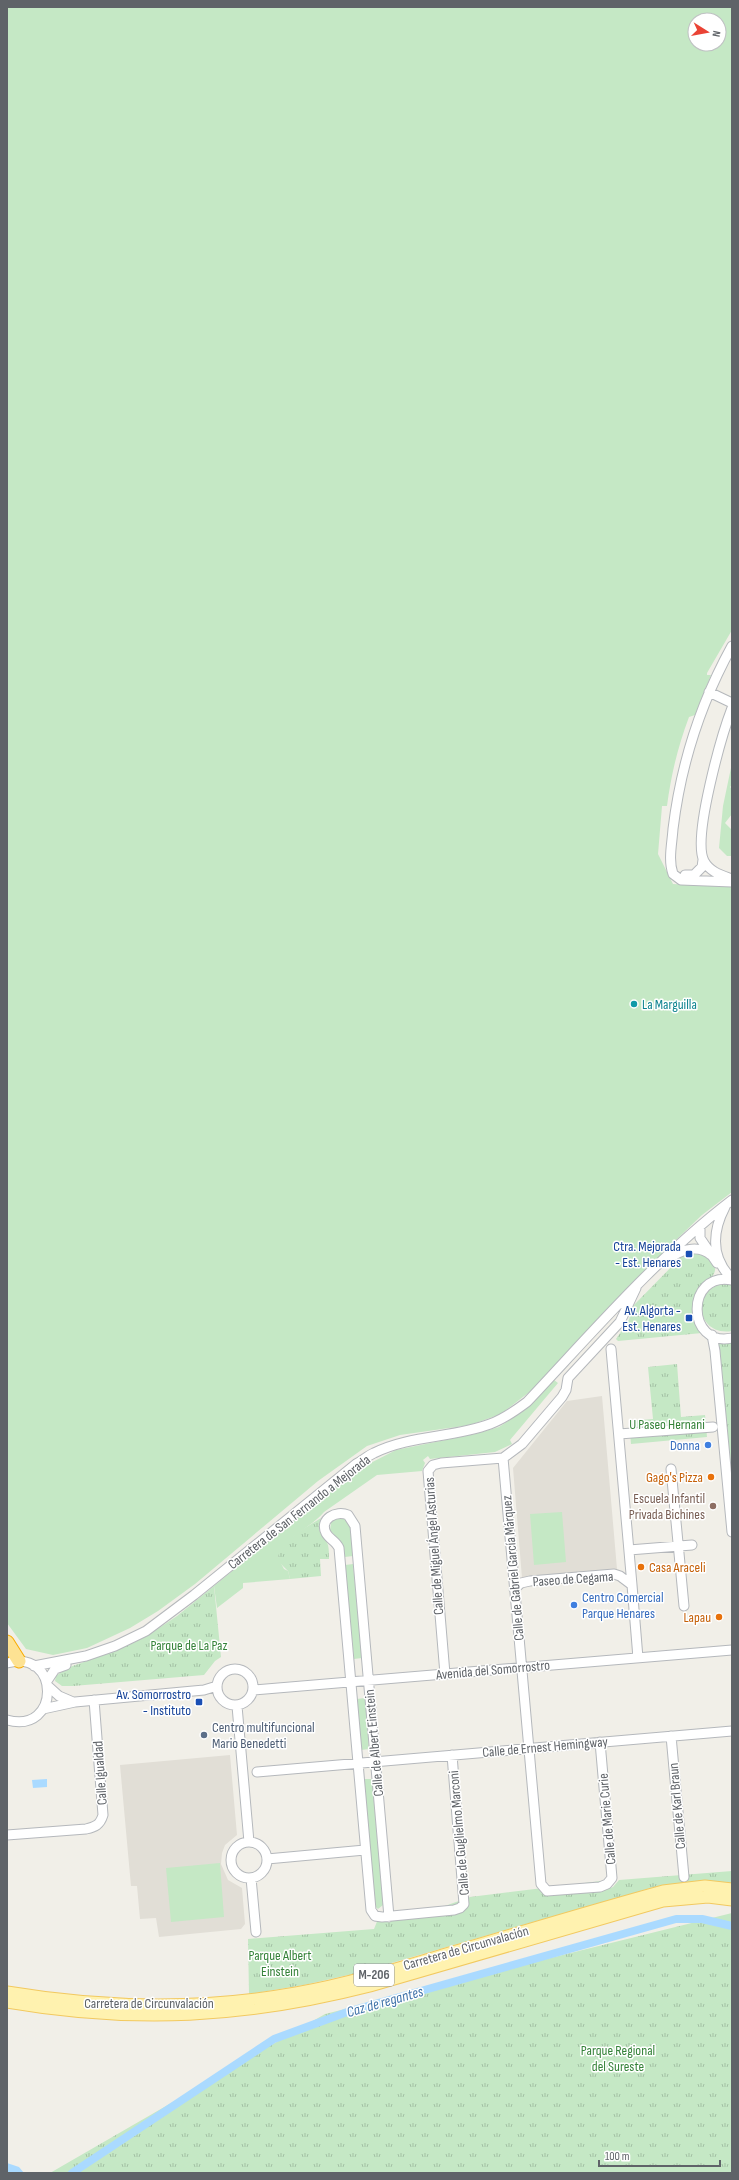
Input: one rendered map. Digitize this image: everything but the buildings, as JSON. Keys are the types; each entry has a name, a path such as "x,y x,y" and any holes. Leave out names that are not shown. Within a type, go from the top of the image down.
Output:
{"highway":[{"path":"7,1642 13,1662"}],"main road":[{"name":"Carretera de Circunvalación","path":"7,1992 81,2002 129,2005 219,2003 254,2000 296,1993 368,1977 663,1891 704,1886 732,1889"},
{"name":"Carretera de Circunvalación","path":"7,2002 80,2013 130,2016 221,2014 269,2008 322,1999 370,1986 663,1901 708,1897 732,1900"}],"street":[{"path":"732,646 709,692 685,757 677,799 671,848 671,869 676,877 681,880 732,880"},
{"path":"709,692 732,703"},
{"path":"671,869 678,874 694,875 702,868 702,843 711,779 732,708"},
{"path":"703,860 708,868 732,880"},
{"path":"718,1280 719,1270 715,1256 715,1231 729,1202"},
{"name":"Carretera de San Fernando a Mejorada","path":"47,1684 55,1669 133,1638 165,1618 356,1464 373,1453 388,1447 477,1429 502,1419 514,1412 527,1402 661,1263 701,1225 729,1202"},
{"path":"701,1225 700,1238 732,1280"},
{"path":"661,1263 678,1252 689,1249 706,1251 715,1256"},
{"path":"732,1280 718,1280 703,1290 696,1306 700,1324 712,1335 722,1338 732,1338"},
{"path":"503,1458 522,1444 562,1397 566,1390 568,1378 620,1322 636,1288"},
{"path":"712,1335 716,1350 732,1532"},
{"name":"Paseo de Cegama","path":"612,1349 638,1658"},
{"path":"619,1434 713,1427"},
{"name":"Calle de Gabriel García Márquez","path":"503,1458 541,1884 544,1890 551,1892"},
{"name":"Calle de Miguel Ángel Asturias","path":"445,1674 428,1471 433,1465 441,1463 503,1458"},
{"path":"671,1469 684,1606"},
{"name":"Calle de Albert Einstein","path":"340,1512 351,1517 355,1526 369,1681 389,1917 375,1916 371,1910 339,1548 326,1534 325,1529 331,1515 340,1512"},
{"path":"629,1550 692,1544"},
{"name":"Paseo de Cegama","path":"514,1589 521,1583 530,1581 614,1574 620,1576 632,1585"},
{"name":"Avenida del Somorrostro","path":"253,1690 732,1650"},
{"name":"Carretera de San Fernando a Mejorada","path":"34,1666 86,1656"},
{"path":"13,1662 34,1666 47,1684 59,1696 74,1702"},
{"path":"238,1669 243,1671 251,1678 253,1690 248,1701 237,1706 224,1702 217,1690 223,1674 228,1670 238,1669"},
{"path":"7,1720 15,1722 26,1721 36,1717 43,1709 48,1698 47,1684"},
{"path":"43,1709 74,1702 217,1690"},
{"name":"Calle Igualdad","path":"7,1835 86,1829 95,1827 101,1822 103,1815 94,1700"},
{"path":"237,1706 248,1842"},
{"name":"Calle de Ernest Hemingway","path":"257,1772 732,1731"},
{"name":"Calle de Karl Braun","path":"671,1736 684,1877"},
{"name":"Calle de Marie Curie","path":"551,1892 600,1887 608,1884 612,1878 600,1742"},
{"name":"Calle de Guglielmo Marconi","path":"389,1917 457,1910 464,1904 452,1755"},
{"path":"248,1842 262,1847 267,1859 267,1865 262,1873 251,1878 237,1874 232,1863 236,1849 248,1842"},
{"path":"267,1859 366,1850"},
{"path":"251,1878 256,1932"}],"shaded area":[{"path":"602,1396 617,1569 522,1578 513,1468 567,1401"},
{"path":"230,1755 237,1835 225,1845 222,1853 221,1864 228,1880 242,1888 245,1924 241,1929 159,1937 156,1918 140,1919 137,1886 131,1886 120,1765"}],"green space":[{"path":"7,7 732,7 732,630 707,673 707,675 711,675 695,715 689,717 681,739 675,761 667,806 662,806 658,854 673,884 732,887 732,1192 702,1215 677,1239 532,1390 501,1414 470,1425 400,1435 367,1446 318,1481 195,1584 158,1611 130,1628 87,1648 53,1655 26,1649 7,1623"},
{"path":"732,763 732,785 730,787 732,789 732,814 725,823 732,830 732,856 727,856 719,848 723,806"},
{"path":"694,1252 706,1254 715,1266 714,1274 700,1289 694,1301 693,1314 702,1333 618,1341 616,1339 629,1320 633,1306 681,1257"},
{"path":"722,1284 732,1285 732,1331 720,1331 711,1327 705,1321 702,1313 702,1304 705,1296 712,1289"},
{"path":"719,1342 732,1342 732,1499 718,1344"},
{"name":"U Paseo Hernani","path":"677,1364 681,1417 705,1415 707,1437 631,1444 629,1421 653,1419 648,1367"},
{"path":"554,1380 558,1383 510,1440 512,1444 495,1452 430,1459 428,1456 423,1460 425,1463 422,1471 377,1475 324,1512 319,1518 286,1544 278,1558 284,1569 288,1571 290,1579 243,1583 243,1588 217,1608 214,1586 353,1472 396,1450 475,1434 499,1427 525,1410"},
{"path":"562,1512 566,1562 534,1565 530,1514"},
{"path":"321,1518 319,1529 328,1545 329,1559 320,1559 321,1576 290,1579 288,1571 278,1561 282,1548 287,1541"},
{"path":"335,1518 344,1518 351,1526 353,1556 345,1557 342,1544 330,1530 331,1523"},
{"path":"353,1564 362,1658 354,1659 345,1565"},
{"name":"Parque de La Paz","path":"214,1586 221,1657 215,1661 204,1675 73,1686 62,1686 55,1681 56,1676 67,1668 120,1649 147,1636 177,1616"},
{"path":"365,1698 369,1749 361,1750 357,1699"},
{"path":"364,1779 372,1779 383,1905 378,1909 375,1906"},
{"path":"220,1863 224,1917 171,1922 166,1868"},
{"name":"Parque Albert Einstein","path":"732,1871 732,1883 709,1881 658,1886 357,1973 304,1985 249,1994 248,1939 374,1929 380,1914 442,1907 470,1897 601,1881 605,1890 613,1887 619,1880"},
{"name":"Parque Regional del Sureste","path":"732,1913 732,2173 50,2173 325,2014"}],"water":[{"path":"47,1779 47,1787 33,1788 32,1780"},
{"path":"7,2163 19,2167 24,2173 7,2173"}],"waterway":[{"name":"Caz de regantes","path":"72,2173 274,2039 350,2011 676,1919 702,1919 732,1926"}],"place":[{"name":"La Marguilla","path":"634,1004"},
{"name":"Ctra. Mejorada - Est. Henares","path":"689,1254"},
{"name":"Av. Algorta - Est. Henares","path":"689,1318"},
{"name":"Donna","path":"708,1445"},
{"name":"Gago's Pizza","path":"711,1477"},
{"name":"Escuela Infantil Privada Bichines","path":"713,1506"},
{"name":"Casa Araceli","path":"641,1567"},
{"name":"Centro Comercial Parque Henares","path":"574,1605"},
{"name":"Lapau","path":"719,1617"},
{"name":"Av. Somorrostro - Instituto","path":"199,1702"},
{"name":"Centro multifuncional Mario Benedetti","path":"204,1735"}]}
